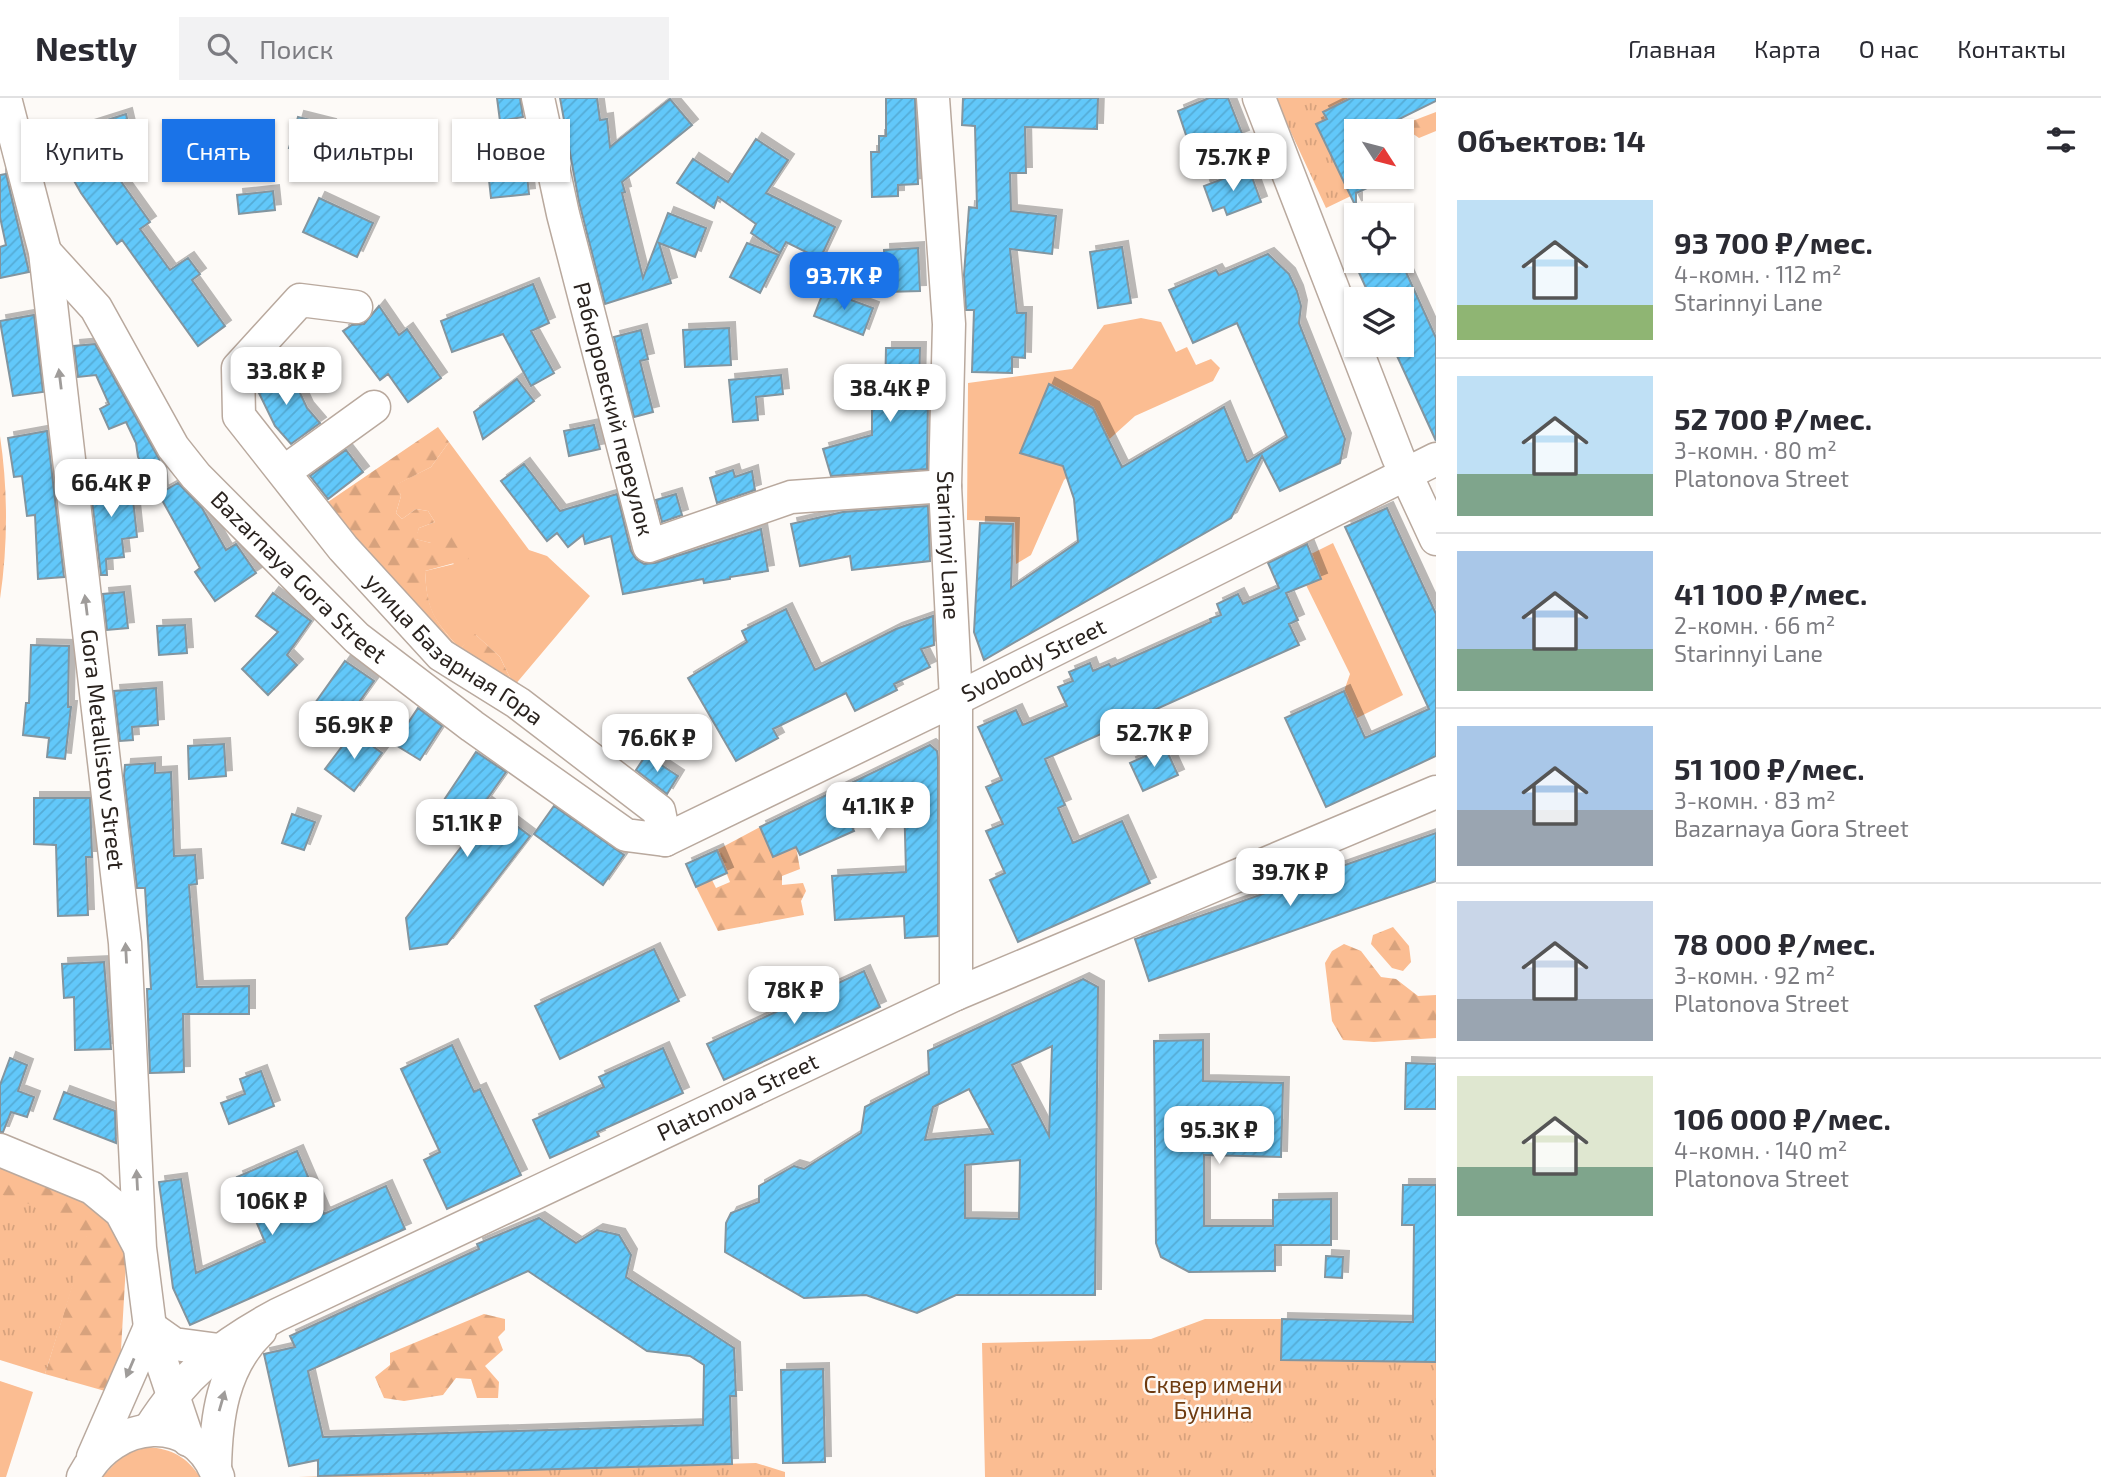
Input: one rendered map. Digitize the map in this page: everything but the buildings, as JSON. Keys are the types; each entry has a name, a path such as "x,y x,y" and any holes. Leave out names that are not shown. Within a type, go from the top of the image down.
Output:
{"street":[{"name":"Gora Metallistov Street","path":"5,98 45,252 125,943 140,1248 150,1327 188,1440"},
{"name":"Рабкоровский переулок","path":"538,98 563,214 649,546 791,497 945,486"},
{"name":"Starinnyi Lane","path":"933,98 949,324 945,486 956,699 956,994"},
{"path":"1259,98 1406,474 1436,539"},
{"name":"Bazarnaya Gora Street","path":"45,252 96,308 173,447 196,476 357,638 472,726 626,835 665,840"},
{"name":"улица Базарная Гора","path":"356,307 300,300 238,368 239,416 343,548 441,655 518,703 659,811 665,840"},
{"path":"284,472 374,407"},
{"name":"Svobody Street","path":"665,840 956,699 1436,459"},
{"name":"Platonova Street","path":"149,1430 171,1395 200,1364 277,1315 956,994 1436,792"},
{"path":"0,1150 92,1188 121,1212 140,1248"},
{"name":"Platonova Street","path":"217,1473 216,1420 228,1380 247,1343 277,1315"},
{"path":"88,1469 150,1327 174,1344 219,1350"},
{"path":"88,1469 105,1446 122,1436 149,1430 169,1432 188,1440 204,1452 217,1473"}],"green space":[{"path":"1275,98 1351,98 1323,112 1344,175 1344,189 1349,189 1351,196 1326,208"},
{"path":"1436,112 1436,131 1419,138 1414,134 1414,120"},
{"path":"1141,318 1161,322 1176,352 1187,347 1196,365 1211,359 1220,368 1213,381 1135,416 1064,480 1031,555 1016,564 1015,522 967,520 968,383 1072,369 1104,325"},
{"path":"438,427 449,442 431,467 398,484 401,496 396,513 402,519 416,509 428,511 435,522 419,528 416,539 431,543 448,532 466,538 469,559 425,571 430,605 438,622 460,649 475,634 500,657 514,686 448,652 325,504"},
{"path":"0,436 6,517 0,599"},
{"path":"449,442 529,550 547,556 590,596 514,686 500,657 476,635 460,649 433,614 425,571 454,564 431,543 415,539 419,528 435,522 428,511 416,509 402,519 396,513 401,496 397,484 431,467"},
{"path":"1333,543 1403,695 1357,718 1344,691 1350,674 1306,585 1321,578 1311,554"},
{"path":"760,827 773,857 796,847 800,869 782,876 782,885 803,883 806,891 801,901 804,915 718,931 696,887 712,880 716,888 730,882 717,850"},
{"path":"1393,927 1409,946 1411,962 1403,971 1392,968 1371,944 1373,935"},
{"path":"1344,944 1361,951 1381,977 1396,979 1418,996 1436,995 1436,1038 1374,1042 1343,1040 1332,1021 1325,963 1332,951"},
{"path":"0,1166 86,1197 116,1226 127,1247 120,1367 105,1391 45,1374 87,1237 0,1205"},
{"path":"0,1194 29,1204 88,1237 45,1374 0,1360"},
{"path":"484,1314 505,1319 505,1330 498,1337 503,1350 485,1366 499,1382 498,1398 477,1398 471,1379 456,1378 443,1395 404,1401 384,1398 375,1377 390,1365 390,1353"},
{"name":"Cквер имени Бунина","path":"1205,1319 1282,1319 1436,1362 1436,1477 985,1477 982,1343 1151,1339"},
{"path":"0,1381 33,1392 6,1477 0,1477"},
{"path":"148,1447 178,1455 190,1464 200,1477 102,1477 124,1454"},
{"path":"756,1463 785,1472 785,1477 298,1477"}]}
